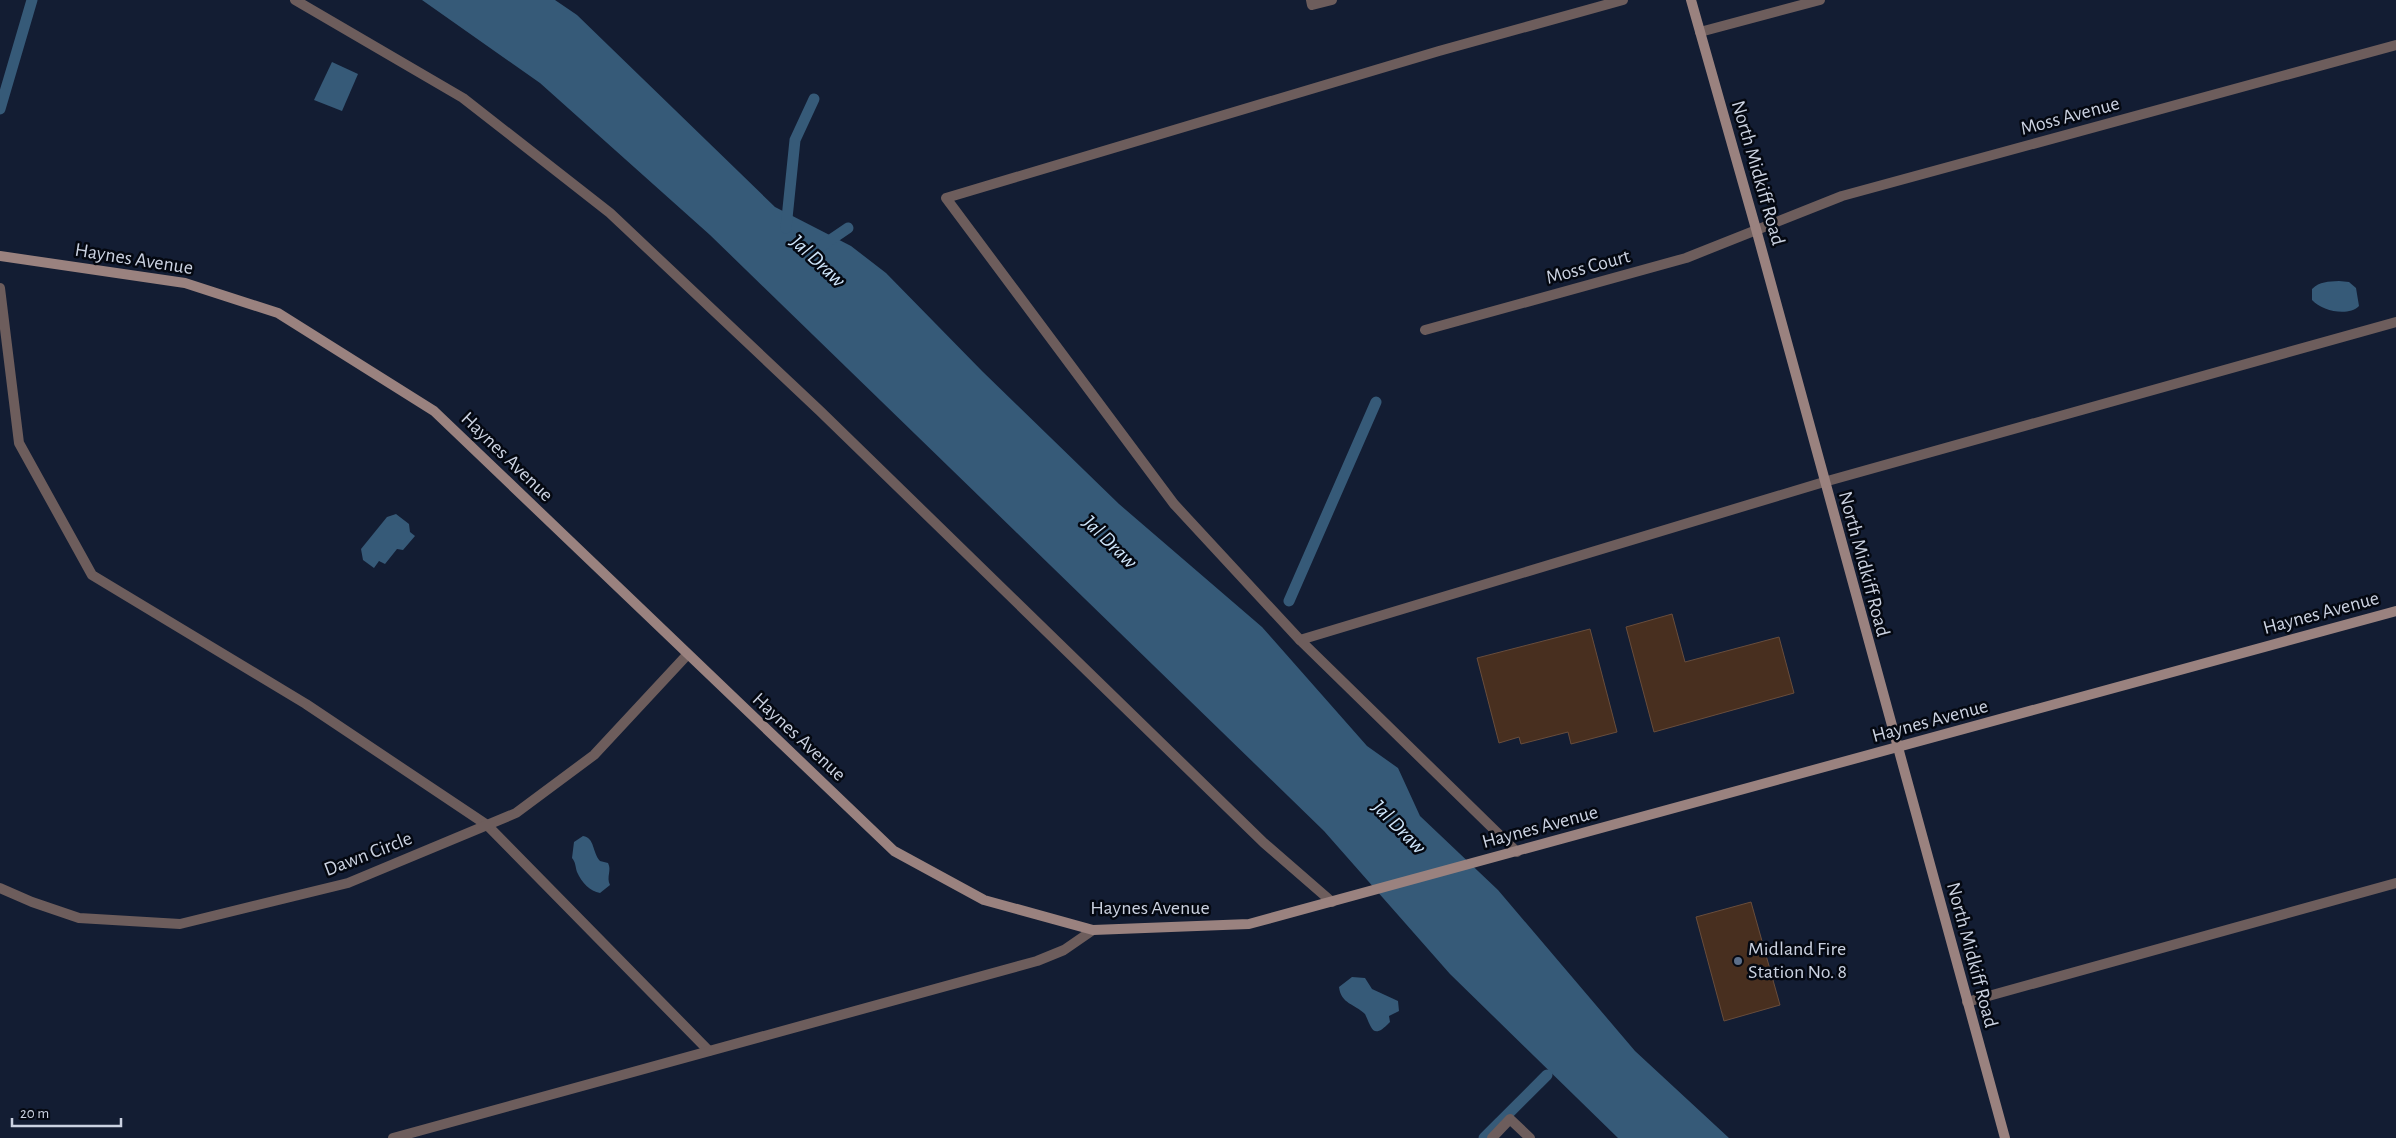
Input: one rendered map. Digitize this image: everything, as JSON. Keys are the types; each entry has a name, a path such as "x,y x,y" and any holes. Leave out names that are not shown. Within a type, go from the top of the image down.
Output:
{"street":[{"path":"295,0 463,98 610,212 820,411 1264,843 1332,902"},
{"path":"1311,0 1312,6 1332,0"},
{"path":"1517,852 1300,640 1174,504 946,198 1430,54 1623,0"},
{"name":"North Midkiff Road","path":"1691,0 1756,229 2004,1138"},
{"path":"1700,32 1820,0"},
{"name":"Moss Avenue","path":"1756,229 1842,196 2396,45"},
{"name":"Moss Court","path":"1425,330 1686,258 1756,229"},
{"name":"Haynes Avenue","path":"0,256 185,283 278,313 434,411 894,851 984,900 1093,930 1249,924 2396,611"},
{"path":"0,288 19,443 92,575 306,704 487,825 709,1051"},
{"path":"1300,640 1824,482 2396,322"},
{"name":"Dawn Circle","path":"0,888 32,902 79,918 180,924 348,883 516,813 594,755 687,655"},
{"path":"1967,1002 2396,883"},
{"path":"393,1138 1037,961 1064,950 1093,930"},
{"path":"1492,1138 1510,1119 1530,1138"}],"water":[{"name":"Jal Draw","path":"422,0 555,0 577,15 775,207 851,246 886,273 982,371 1119,504 1262,627 1367,746 1398,768 1420,816 1498,890 1635,1051 1729,1138 1618,1138 1450,974 1324,831 710,235 540,83"},
{"path":"332,62 358,74 342,111 314,100"},
{"path":"2324,282 2349,282 2356,288 2359,306 2342,312 2328,310 2312,300 2312,289 2315,286"},
{"path":"396,514 409,524 410,532 415,536 403,550 397,549 385,564 379,561 374,568 363,560 361,549 387,517"},
{"path":"583,836 590,839 600,861 608,863 609,866 610,885 600,893 590,888 581,880 572,858 574,842"},
{"path":"1352,977 1365,978 1372,989 1398,1001 1399,1011 1389,1016 1390,1022 1380,1030 1374,1030 1365,1014 1342,997 1339,987"}],"building":[{"path":"1672,614 1685,662 1779,637 1794,693 1654,732 1626,627"},
{"path":"1590,629 1617,732 1571,744 1568,732 1521,744 1519,737 1499,743 1477,658"},
{"name":"Midland Fire Station No. 8","path":"1751,902 1780,1005 1724,1021 1696,917"}],"waterway":[{"path":"0,109 32,0"},
{"path":"786,228 795,140 814,99"},
{"name":"Jal Draw","path":"823,245 848,228"},
{"path":"1289,601 1376,402"},
{"path":"1484,1138 1547,1075"}],"place":[{"name":"Midland Fire Station No. 8","path":"1738,961"}]}
